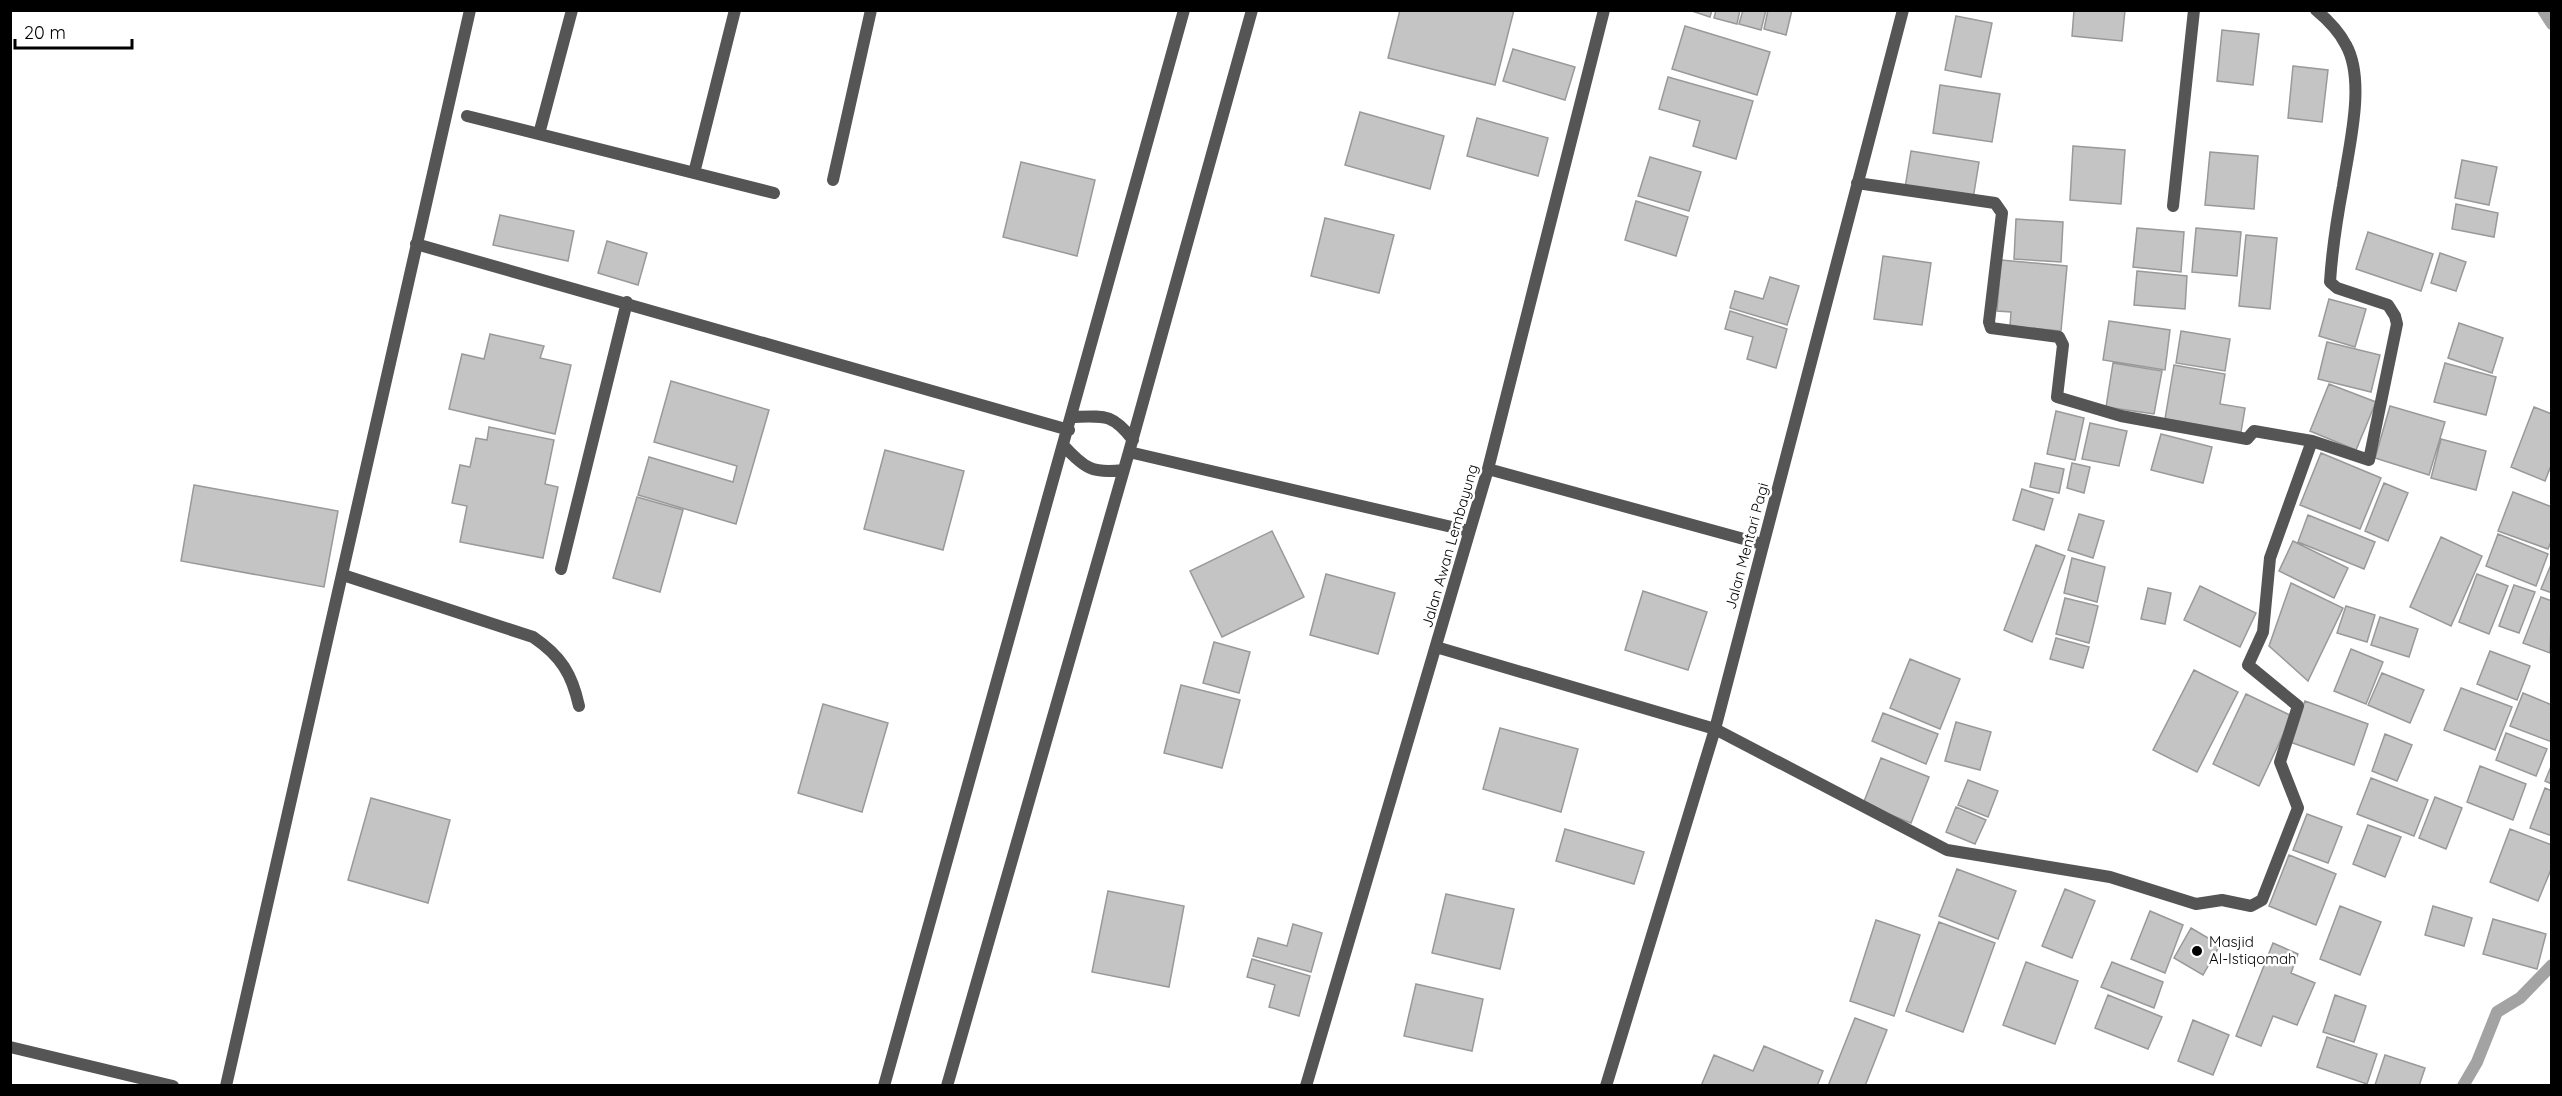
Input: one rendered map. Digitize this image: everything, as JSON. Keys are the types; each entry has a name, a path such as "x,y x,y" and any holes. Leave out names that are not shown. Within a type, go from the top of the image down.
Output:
{"street":[{"path":"226,1086 470,10"},
{"path":"539,134 572,10"},
{"path":"694,173 735,10"},
{"path":"833,180 872,10"},
{"path":"884,1086 1184,10"},
{"path":"947,1086 1131,446 1252,10"},
{"name":"Jalan Awan Lembayung","path":"1305,1086 1488,469 1605,10"},
{"name":"Jalan Mentari Pagi","path":"1606,1086 1715,729 1903,10"},
{"path":"2173,206 2194,10"},
{"path":"1857,183 1995,203 2002,213 1989,322 1991,328 2059,337 2063,345 2057,397 2121,416 2247,439 2254,431 2312,441 2369,460 2397,324 2388,305 2337,288 2330,282 2355,112 2355,79 2347,46 2330,22 2316,10"},
{"path":"467,116 774,193"},
{"path":"416,244 1070,424 1108,417 1120,424 1131,446 1469,531"},
{"path":"561,569 627,302"},
{"path":"1436,647 1715,729 1947,850 2110,878 2196,904 2222,900 2251,906 2262,900 2298,808 2280,762 2298,706 2248,665 2262,632 2270,558 2312,441"},
{"path":"1064,446 1084,466 1106,472 1123,470"},
{"path":"1488,469 1762,544"},
{"path":"343,574 533,637 552,650 574,683 579,706"},
{"path":"10,1047 173,1086"}],"building":[{"path":"1400,10 1514,10 1495,85 1388,58"},
{"path":"1689,10 1712,10 1710,17"},
{"path":"1716,10 1740,10 1737,24 1714,18"},
{"path":"1743,10 1766,10 1761,30 1739,24"},
{"path":"1768,10 1792,10 1786,35 1764,29"},
{"path":"2074,10 2125,10 2122,41 2072,36"},
{"path":"1956,16 1992,23 1981,77 1945,70"},
{"path":"1685,26 1770,52 1757,95 1672,69"},
{"path":"2222,30 2259,34 2253,85 2217,81"},
{"path":"1513,49 1575,67 1565,100 1503,81"},
{"path":"2293,66 2328,70 2322,122 2288,118"},
{"path":"1668,77 1753,101 1736,159 1693,146 1700,121 1659,109"},
{"path":"1940,85 2000,94 1992,142 1933,133"},
{"path":"1360,112 1444,136 1430,189 1345,165"},
{"path":"1477,118 1548,138 1538,176 1467,156"},
{"path":"2073,146 2125,150 2121,204 2070,200"},
{"path":"1911,151 1979,162 1973,199 1905,188"},
{"path":"2210,152 2258,156 2254,209 2205,205"},
{"path":"1650,157 1701,172 1689,211 1638,196"},
{"path":"2462,160 2497,167 2489,205 2455,198"},
{"path":"1021,162 1095,180 1077,256 1003,237"},
{"path":"1636,201 1688,217 1676,256 1625,240"},
{"path":"2456,204 2498,213 2494,237 2452,229"},
{"path":"500,215 574,231 568,261 493,245"},
{"path":"1325,218 1394,235 1379,293 1311,276"},
{"path":"2016,219 2063,222 2061,262 2014,259"},
{"path":"2137,228 2184,232 2181,272 2133,267"},
{"path":"2196,228 2241,232 2237,276 2192,272"},
{"path":"2368,232 2433,254 2421,291 2356,269"},
{"path":"2246,235 2277,238 2270,309 2239,306"},
{"path":"607,241 647,253 638,285 598,273"},
{"path":"2440,253 2466,262 2456,291 2431,283"},
{"path":"1883,256 1931,263 1922,325 1874,319"},
{"path":"2001,260 2067,266 2061,331 2010,326 2011,312 1997,311"},
{"path":"2137,271 2187,276 2185,309 2134,305"},
{"path":"1770,277 1799,286 1787,325 1730,308 1735,291 1763,299"},
{"path":"2329,299 2366,309 2355,347 2319,336"},
{"path":"1730,311 1787,329 1776,368 1747,359 1753,337 1725,329"},
{"path":"2109,321 2170,330 2165,370 2103,360"},
{"path":"2459,323 2503,338 2492,373 2448,358"},
{"path":"2181,331 2230,339 2225,371 2176,363"},
{"path":"490,334 544,346 540,358 571,365 555,434 449,409 462,354 484,359"},
{"path":"2327,342 2380,355 2371,392 2318,379"},
{"path":"2113,363 2162,371 2154,414 2106,407"},
{"path":"2445,363 2496,377 2486,415 2434,402"},
{"path":"2174,365 2225,374 2220,404 2245,408 2241,432 2165,419"},
{"path":"671,381 769,410 736,524 638,495 649,457 733,482 737,466 654,442"},
{"path":"2329,384 2376,402 2356,450 2310,431"},
{"path":"2390,406 2445,422 2429,475 2375,458"},
{"path":"2534,407 2552,414 2552,463 2545,481 2511,467"},
{"path":"2056,411 2084,418 2075,460 2047,454"},
{"path":"2090,423 2127,431 2119,466 2082,459"},
{"path":"489,427 554,440 545,484 558,487 543,558 460,542 467,506 452,503 460,465 470,467 476,438 487,440"},
{"path":"2161,434 2212,447 2203,483 2151,470"},
{"path":"2441,439 2486,451 2476,490 2431,478"},
{"path":"885,450 964,471 943,550 864,529"},
{"path":"2321,453 2381,478 2360,529 2300,505"},
{"path":"2035,463 2064,469 2059,493 2030,487"},
{"path":"2072,463 2090,467 2084,493 2067,488"},
{"path":"2384,483 2408,493 2388,541 2365,531"},
{"path":"194,485 338,511 324,587 181,561"},
{"path":"2022,489 2053,499 2044,530 2013,520"},
{"path":"2513,492 2552,507 2552,539 2548,549 2498,531"},
{"path":"637,497 683,510 660,592 613,578"},
{"path":"2079,514 2104,521 2093,558 2068,550"},
{"path":"2308,515 2375,542 2364,569 2298,542"},
{"path":"1272,531 1304,597 1222,637 1190,571"},
{"path":"2498,534 2548,554 2536,586 2486,566"},
{"path":"2441,537 2482,556 2451,626 2410,607"},
{"path":"2293,541 2348,568 2334,598 2279,571"},
{"path":"2036,545 2065,556 2032,642 2004,630"},
{"path":"2072,558 2105,567 2097,602 2064,593"},
{"path":"2552,562 2552,593 2541,589"},
{"path":"1326,574 1395,593 1378,654 1310,635"},
{"path":"2477,574 2508,586 2489,634 2459,622"},
{"path":"2291,583 2343,608 2308,681 2269,646"},
{"path":"2514,585 2535,592 2519,633 2499,626"},
{"path":"2200,586 2256,613 2240,647 2184,620"},
{"path":"2148,588 2171,593 2165,624 2141,619"},
{"path":"1643,591 1707,612 1688,670 1625,650"},
{"path":"2541,597 2552,601 2550,653 2523,643"},
{"path":"2065,598 2098,606 2089,643 2056,634"},
{"path":"2346,606 2375,615 2367,642 2337,633"},
{"path":"2380,617 2418,629 2409,657 2371,645"},
{"path":"2056,638 2089,647 2083,668 2050,659"},
{"path":"1214,642 1250,652 1239,693 1203,683"},
{"path":"2351,649 2383,662 2366,704 2334,691"},
{"path":"2490,651 2530,666 2517,700 2477,684"},
{"path":"1910,659 1960,679 1940,729 1890,708"},
{"path":"2194,670 2238,692 2197,772 2153,750"},
{"path":"2382,673 2424,690 2410,723 2368,705"},
{"path":"1181,685 1240,700 1222,768 1164,753"},
{"path":"2461,688 2512,707 2495,750 2444,730"},
{"path":"2523,693 2552,705 2552,742 2510,726"},
{"path":"2246,694 2292,716 2259,786 2213,764"},
{"path":"2305,701 2368,724 2354,765 2290,742"},
{"path":"823,704 888,723 862,812 798,793"},
{"path":"1883,713 1938,734 1926,764 1872,741"},
{"path":"1956,722 1991,732 1980,770 1945,761"},
{"path":"1500,728 1578,749 1561,812 1483,789"},
{"path":"2506,733 2547,749 2536,776 2496,760"},
{"path":"2385,734 2412,745 2397,781 2372,771"},
{"path":"1881,758 1929,777 1911,823 1863,804"},
{"path":"2552,764 2552,784 2545,781"},
{"path":"2480,766 2526,784 2513,820 2467,802"},
{"path":"2371,778 2428,800 2414,836 2357,814"},
{"path":"1968,780 1998,791 1988,817 1958,805"},
{"path":"2545,788 2552,791 2552,836 2530,828"},
{"path":"2435,797 2462,808 2446,849 2419,838"},
{"path":"371,798 450,820 428,903 348,880"},
{"path":"1956,807 1986,820 1975,844 1946,832"},
{"path":"2307,814 2342,827 2328,863 2293,850"},
{"path":"2368,825 2401,837 2385,877 2353,864"},
{"path":"1565,829 1644,852 1634,884 1556,861"},
{"path":"2510,829 2552,845 2552,867 2538,901 2490,882"},
{"path":"2289,855 2336,874 2316,925 2269,906"},
{"path":"1957,869 2016,891 1998,939 1939,916"},
{"path":"2065,889 2095,901 2072,958 2042,946"},
{"path":"1108,891 1184,906 1169,987 1092,972"},
{"path":"1446,894 1514,909 1500,969 1432,953"},
{"path":"2340,906 2381,922 2360,975 2320,959"},
{"path":"2433,906 2472,918 2464,946 2425,935"},
{"path":"2150,911 2183,925 2165,973 2131,959"},
{"path":"2493,919 2546,934 2537,969 2483,954"},
{"path":"1876,920 1920,935 1894,1016 1850,1001"},
{"path":"1939,922 1995,943 1963,1032 1906,1011"},
{"path":"1293,924 1322,933 1311,972 1253,956 1258,938 1287,946"},
{"name":"Masjid Al-Istiqomah","path":"2191,928 2220,945 2203,975 2174,958"},
{"path":"2273,943 2298,954 2291,973 2315,983 2297,1025 2273,1016 2261,1046 2236,1036"},
{"path":"1252,959 1310,976 1299,1016 1269,1007 1275,985 1247,977"},
{"path":"2026,962 2078,981 2055,1044 2003,1025"},
{"path":"2112,962 2163,982 2154,1008 2101,987"},
{"path":"1416,984 1483,999 1472,1051 1404,1036"},
{"path":"2108,995 2162,1017 2148,1049 2095,1028"},
{"path":"2335,995 2366,1006 2354,1042 2323,1032"},
{"path":"1855,1018 1887,1030 1865,1086 1828,1086"},
{"path":"2193,1020 2229,1035 2213,1075 2178,1061"},
{"path":"2327,1037 2377,1054 2367,1084 2317,1067"},
{"path":"1764,1046 1823,1071 1817,1086 1701,1086 1714,1055 1753,1071"},
{"path":"2385,1055 2425,1068 2419,1086 2375,1085"}],"waterway":[{"path":"2543,10 2552,24"},
{"path":"2463,1086 2477,1062 2497,1012 2520,998 2552,965"}],"place":[{"name":"Masjid Al-Istiqomah","path":"2197,951"}]}
